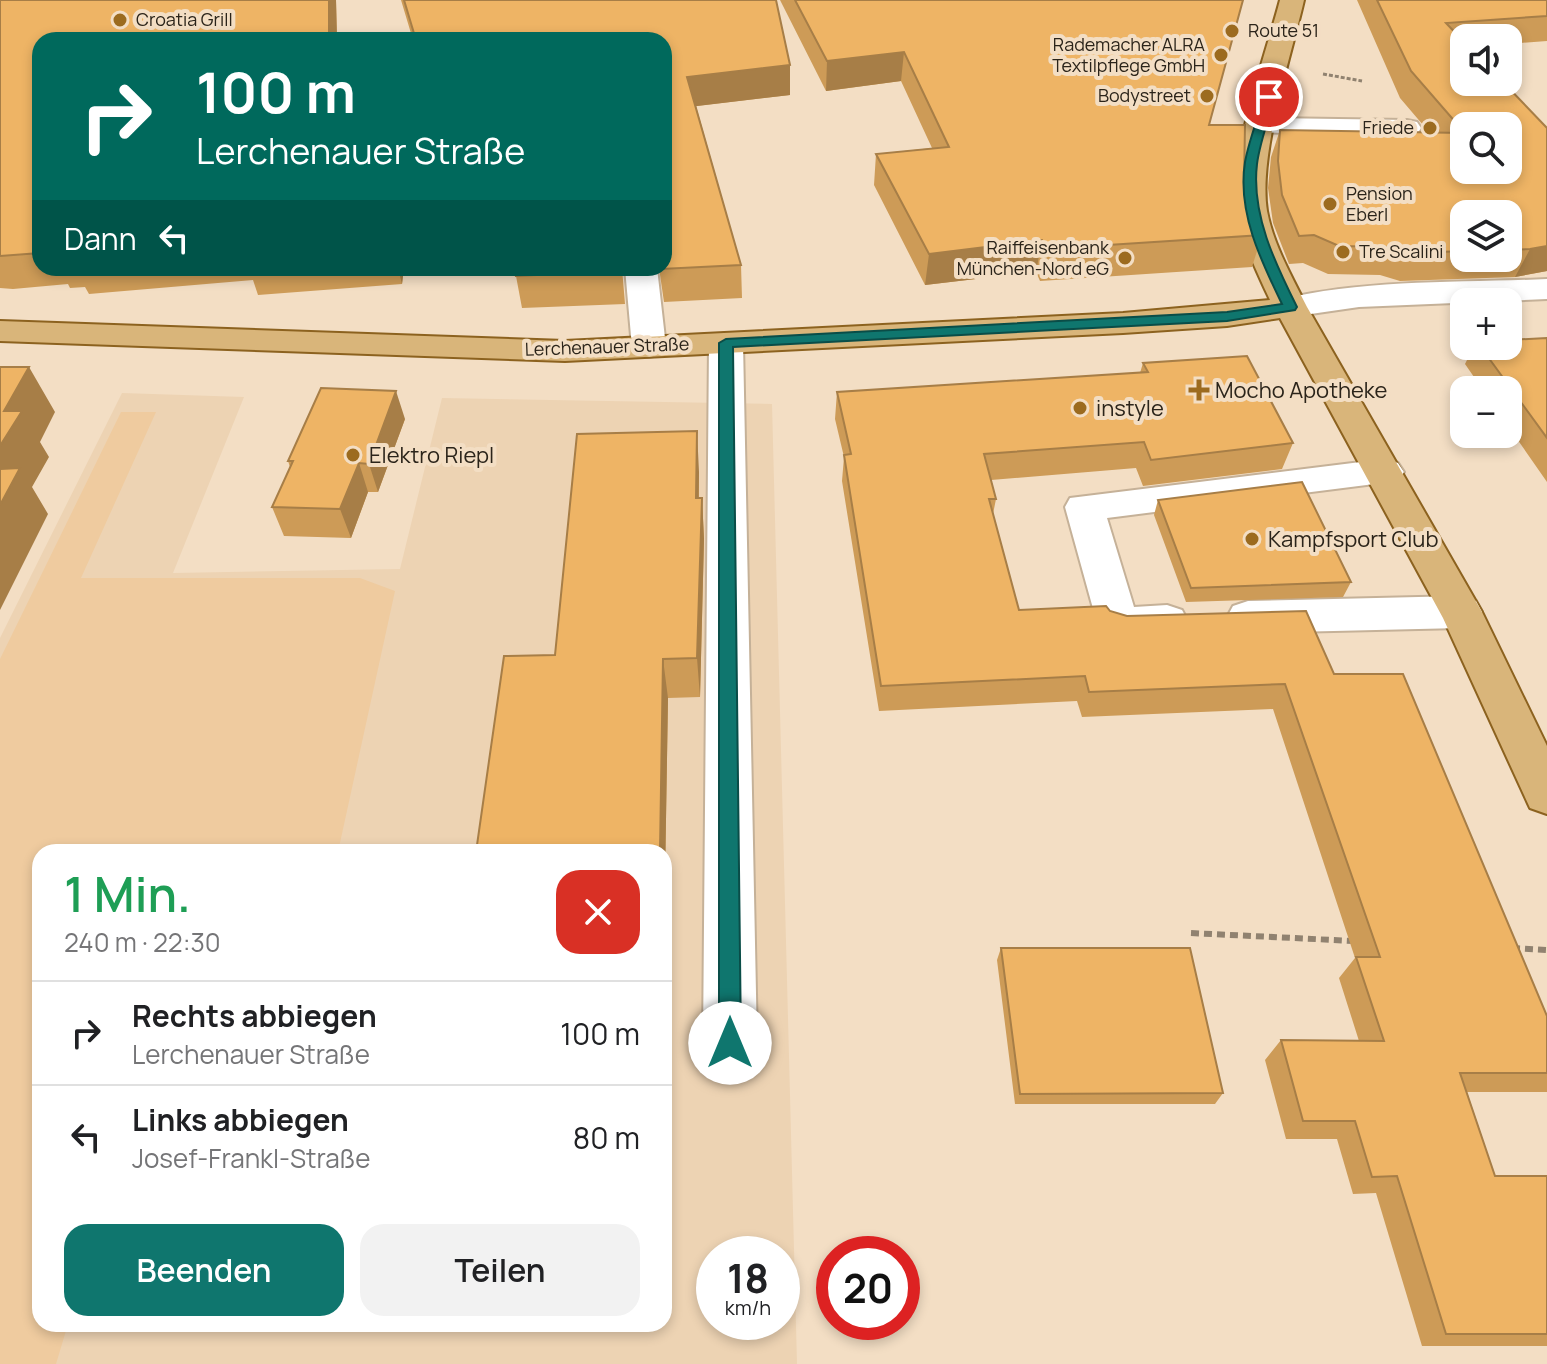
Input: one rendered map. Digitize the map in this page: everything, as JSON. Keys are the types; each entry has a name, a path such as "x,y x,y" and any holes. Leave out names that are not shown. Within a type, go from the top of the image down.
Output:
{"main road":[{"path":"1292,0 1251,164 1252,211 1270,266 1290,307 1461,612 1547,794"},
{"name":"Lerchenauer Straße","path":"0,331 565,351 1212,317 1290,307"}],"street":[{"path":"1261,126 1407,128"},
{"path":"642,276 649,347"},
{"name":"Lerchenauer Straße","path":"1290,307 1359,297 1547,289"},
{"path":"726,343 730,1043"},
{"path":"1385,472 1084,507 1118,623 1461,612"}],"path":[{"path":"1191,933 1361,941"},
{"path":"1501,947 1547,950"}],"shaded area":[{"path":"122,393 244,397 173,573 400,569 442,398 772,404 794,1236 696,1236 696,1340 796,1340 797,1364 0,1364 0,638"},
{"path":"121,412 156,412 81,578 360,578 395,591 340,844 32,844 32,1332 66,1332 56,1364 0,1364 0,659"}],"building":[{"path":"0,0 329,0 329,32 32,32 32,254 0,256"},
{"path":"404,0 776,0 790,65 687,77 741,265 672,268 672,32 414,32"},
{"path":"795,0 1243,0 1209,125 1245,125 1244,182 1262,235 1046,249 1042,240 929,254 876,154 949,147 904,52 827,61"},
{"path":"1377,0 1547,0 1547,16 1446,23 1450,27 1450,96 1516,96 1547,128 1547,246 1522,249 1522,200 1450,200 1450,252 1412,253 1392,247 1339,246 1314,235 1299,236 1282,195 1278,161 1280,130 1450,133 1450,184 1522,184 1522,112 1450,112 1450,116 1411,71"},
{"path":"1547,338 1547,438 1522,404 1522,376 1502,376 1490,360 1522,360 1522,339"},
{"path":"1247,356 1293,443 1151,460 1144,442 984,454 996,499 989,499 1019,610 1106,606 1110,611 1127,616 1306,611 1334,674 1403,674 1547,1016 1547,1073 1460,1073 1495,1176 1547,1176 1547,1334 1446,1334 1397,1176 1372,1177 1355,1121 1303,1121 1281,1040 1384,1041 1356,957 1380,957 1285,684 1089,692 1085,676 881,686 844,455 851,454 837,392 1148,372 1143,363"},
{"path":"0,367 29,367 4,411 22,411 0,446"},
{"path":"321,388 396,391 369,464 359,463 340,509 272,507 293,461 288,461"},
{"path":"697,431 696,498 702,498 697,658 663,659 660,844 477,844 504,656 555,655 577,434"},
{"path":"20,468 0,505 0,469"},
{"name":"Kampfsport Club","path":"1302,482 1351,582 1191,588 1158,500"},
{"path":"1001,948 1190,948 1223,1093 1020,1094"}],"place":[{"name":"Croatia Grill","path":"120,20"},
{"name":"Route 51","path":"1232,31"},
{"name":"Rademacher ALRA Textilpflege GmbH","path":"1221,55"},
{"name":"Bodystreet","path":"1207,96"},
{"name":"Friede","path":"1430,128"},
{"name":"Pension Eberl","path":"1330,204"},
{"name":"Tre Scalini","path":"1343,252"},
{"name":"Raiffeisenbank München-Nord eG","path":"1125,258"},
{"name":"Mocho Apotheke","path":"1199,390"},
{"name":"instyle","path":"1080,408"},
{"name":"Elektro Riepl","path":"353,455"},
{"name":"Kampfsport Club","path":"1252,539"}],"route":[{"path":"730,1043 726,343 1123,323 1227,316 1290,307 1270,266 1252,211 1251,164 1269,97"}]}
